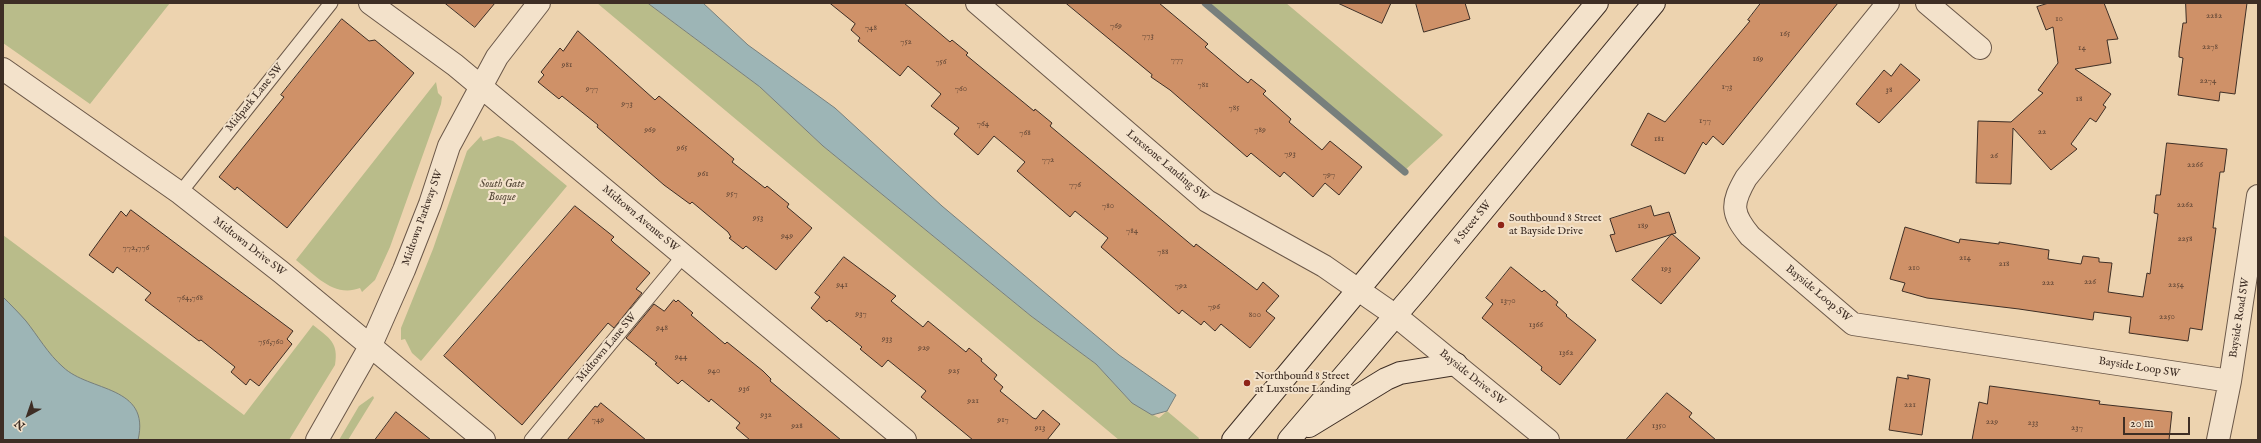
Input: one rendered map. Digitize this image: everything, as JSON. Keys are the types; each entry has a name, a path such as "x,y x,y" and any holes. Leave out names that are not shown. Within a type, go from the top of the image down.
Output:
{"street":[{"name":"Midtown Avenue SW","path":"370,3 482,87 904,440"},
{"name":"Midtown Parkway SW","path":"317,440 371,345 404,270 430,204 449,146 497,57 539,3"},
{"name":"Luxstone Landing SW","path":"977,3 1207,201 1324,266 1396,316"},
{"path":"1233,440 1597,3"},
{"name":"8 Street SW","path":"1291,438 1396,316 1654,3"},
{"name":"Bayside Loop SW","path":"1888,3 1746,178 1737,193 1734,209 1739,223 1750,236 1853,324 2230,382"},
{"path":"1926,3 1980,48"},
{"name":"Midtown Drive SW","path":"3,69 180,193 371,345 484,440"},
{"name":"Bayside Road SW","path":"2218,440 2230,382 2258,196"},
{"name":"Bayside Drive SW","path":"1396,316 1548,440"},
{"path":"1291,438 1393,376 1400,373 1456,364"}],"lane":[{"name":"Midpark Lane SW","path":"180,193 331,3"},
{"name":"Midtown Lane SW","path":"531,440 684,255"}],"green space":[{"path":"3,3 170,3 90,104 3,43"},
{"path":"597,3 648,3 760,87 823,146 1031,316 1096,364 1132,403 1159,418 1167,411 1199,438 1198,440 1119,440"},
{"path":"1204,3 1286,3 1443,135 1403,172"},
{"path":"436,82 438,93 442,97 441,104 390,247 375,280 362,292 360,288 342,290 325,283 296,260"},
{"name":"South Gate Bosque","path":"481,136 483,141 498,136 513,141 567,186 421,361 412,353 405,339 401,340 401,328 433,249 467,151"},
{"path":"3,235 244,415 313,325 332,341 336,351 335,365 289,440 3,440"},
{"path":"373,396 374,398 348,440 339,440 359,406"}],"water":[{"path":"648,3 703,3 748,45 835,108 942,206 1119,355 1176,395 1167,411 1152,415 1132,403 1096,364 1031,316 823,146 760,87"},
{"path":"3,297 26,321 48,351 63,367 74,375 115,392 127,399 135,409 140,422 138,440 3,440"}],"building":[{"path":"445,3 495,3 475,27"},
{"path":"830,3 904,3 950,42 952,40 968,53 966,55 1034,111 1035,109 1052,123 1050,126 1194,247 1196,244 1257,290 1263,282 1279,296 1266,311 1275,318 1250,348 1221,324 1215,331 1204,321 1201,325 1182,310 1179,314 1101,247 1108,238 1075,211 1070,217 1017,171 1025,162 994,136 978,155 954,134 959,128 931,106 941,94 908,66 900,76 858,41 860,38 851,30 855,24"},
{"path":"1066,3 1159,3 1208,44 1205,47 1238,75 1248,83 1251,79 1266,91 1263,94 1291,119 1289,122 1322,150 1330,141 1362,167 1339,195 1325,183 1313,197 1284,172 1280,177 1251,153 1247,157 1170,90 1151,77 1152,75"},
{"path":"1338,3 1391,3 1382,23"},
{"path":"1416,3 1465,3 1470,19 1424,32"},
{"path":"1761,3 1838,3 1723,145 1713,136 1706,145 1703,142 1685,174 1631,145 1648,113 1665,122 1750,21 1748,20"},
{"path":"2049,3 2104,3 2118,39 2107,40 2111,63 2075,69 2111,94 2103,105 2106,107 2096,122 2090,118 2071,144 2077,149 2051,170 2013,128 2011,184 1976,183 1978,121 2011,122 2043,93 2038,90 2058,63 2053,27 2046,30 2037,7"},
{"path":"2186,3 2247,3 2235,94 2220,92 2219,101 2178,95 2183,58 2179,57 2179,52 2183,23 2186,23"},
{"path":"342,19 369,41 375,40 414,73 287,228 237,187 235,190 219,177 284,97 281,95"},
{"path":"578,31 655,100 659,96 734,159 732,162 765,188 767,186 789,204 787,207 812,228 776,270 746,246 743,249 729,238 731,237 728,232 692,202 690,204 664,185 597,127 598,125 562,96 559,99 538,82 544,75 541,72 560,48 563,51"},
{"path":"1901,64 1920,80 1879,123 1856,104 1884,70 1891,76"},
{"path":"2167,143 2227,149 2224,172 2220,172 2213,228 2216,228 2202,330 2190,328 2188,341 2129,333 2131,317 2094,312 2093,320 1927,298 1902,291 1905,283 1890,279 1905,227 1959,243 1960,239 1999,244 1999,242 2049,250 2048,259 2081,264 2083,256 2099,258 2099,262 2112,263 2108,292 2143,297 2147,273 2150,274 2158,214 2154,213 2156,195 2160,195"},
{"path":"575,206 614,237 611,240 614,243 650,273 636,289 642,293 614,328 608,323 522,425 444,356"},
{"path":"1651,206 1654,216 1669,212 1676,233 1616,252 1610,235 1615,234 1610,219"},
{"path":"131,210 293,331 287,339 292,344 259,386 250,379 246,385 231,372 235,367 201,340 199,341 145,300 151,293 117,267 113,273 89,255 121,211 126,216"},
{"path":"1672,234 1700,258 1661,304 1632,280"},
{"path":"844,257 896,296 891,301 923,327 928,321 966,352 969,348 982,359 981,361 997,375 994,379 1003,387 1000,391 1033,418 1036,419 1043,410 1060,424 1047,440 973,440 921,397 926,391 888,360 882,367 860,349 862,347 829,320 827,322 811,308 820,297 815,293"},
{"path":"1511,267 1542,292 1544,290 1558,302 1556,305 1567,315 1566,316 1596,340 1560,385 1541,370 1542,367 1482,318 1493,304 1486,298"},
{"path":"674,300 676,302 678,300 693,313 691,315 725,344 727,342 763,371 771,379 770,381 841,440 750,440 736,428 740,423 711,399 709,402 682,380 678,384 655,364 657,363 626,338 654,304 664,311"},
{"path":"1908,375 1930,379 1922,435 1889,430 1897,377 1908,379"},
{"path":"1990,386 2100,401 2099,404 2172,412 2169,440 1972,440 1979,402 1987,404"},
{"path":"1667,393 1692,413 1689,417 1716,440 1626,440"},
{"path":"601,403 646,440 567,440 595,406 597,407"},
{"path":"396,412 431,440 375,440"}],"waterway":[{"path":"1205,3 1405,172"}],"place":[{"name":"Southbound 8 Street at Bayside Drive","path":"1501,225"},
{"name":"Northbound 8 Street at Luxstone Landing","path":"1247,383"}]}
